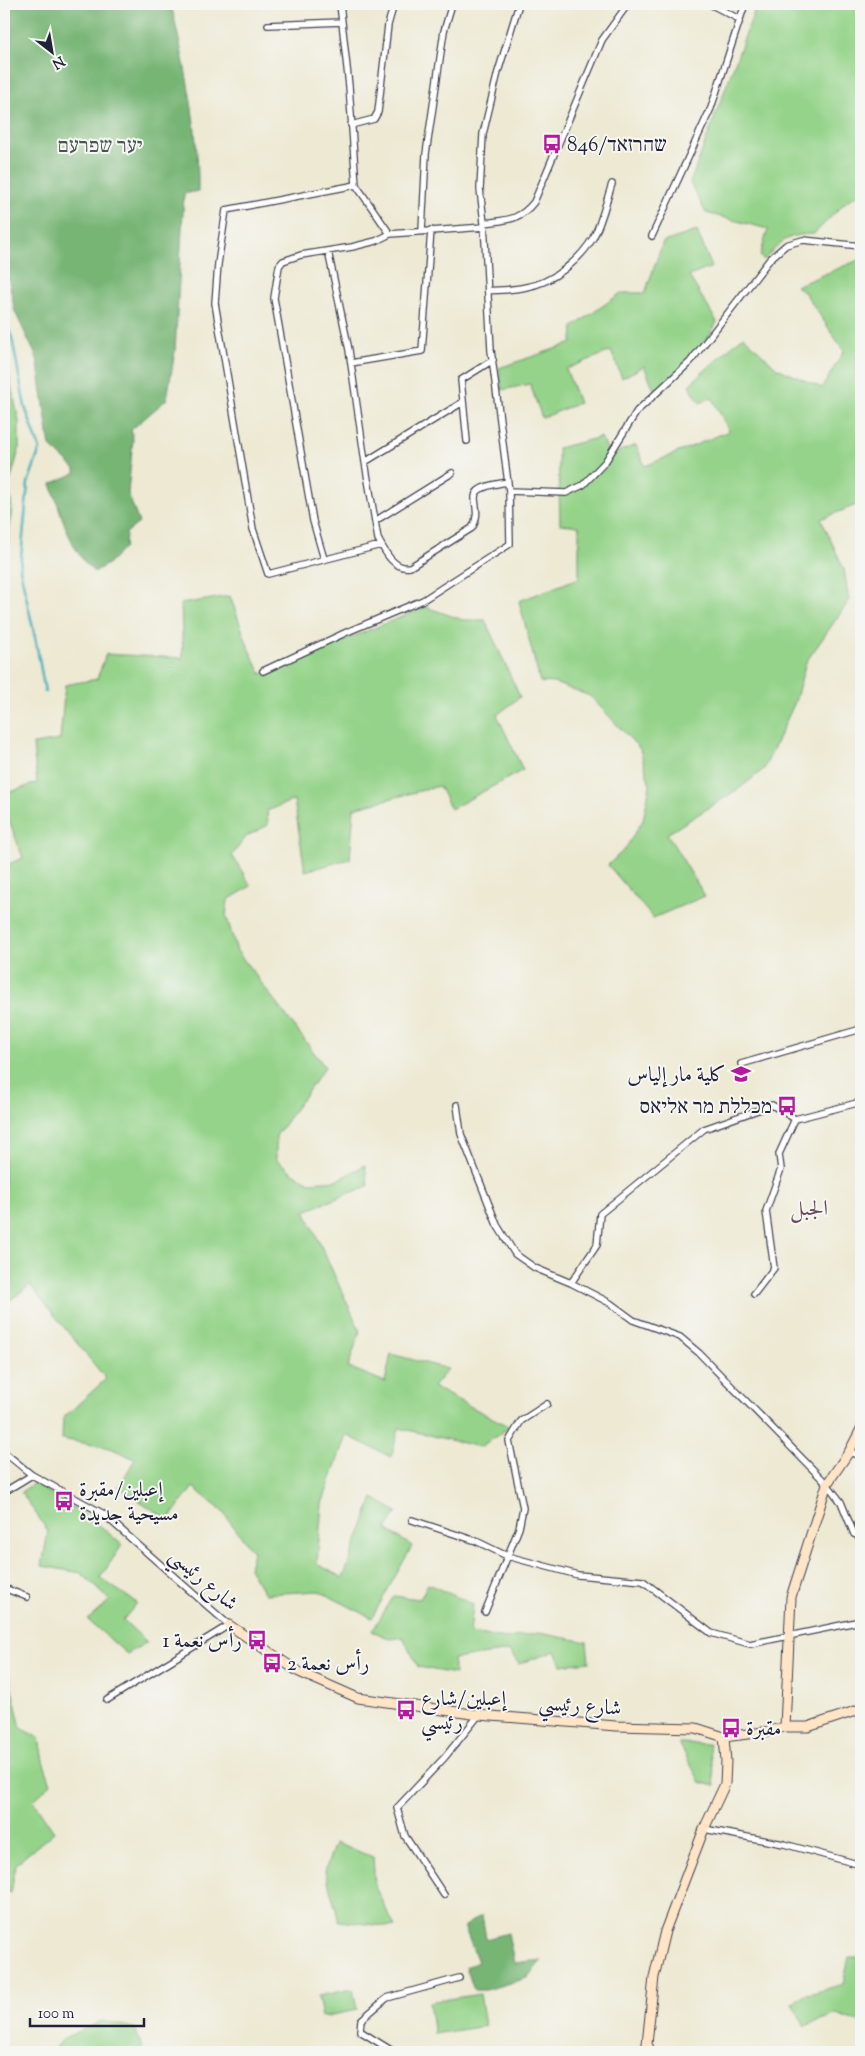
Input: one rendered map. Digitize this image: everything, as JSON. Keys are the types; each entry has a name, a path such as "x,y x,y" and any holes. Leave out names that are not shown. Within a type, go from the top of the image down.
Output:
{"main road":[{"path":"785,1727 791,1597 827,1484 850,1452 861,1429"},
{"name":"شارع رئيسي","path":"229,1625 299,1672 358,1698 479,1715 616,1726 696,1728 724,1737"},
{"path":"649,2048 654,1977 665,1931 704,1829 725,1784 724,1737 764,1732 785,1727 808,1727 861,1709"}],"street":[{"path":"340,4 349,86 356,185 390,234"},
{"path":"351,125 374,119 378,112 388,25 394,4"},
{"path":"422,231 426,154 444,31 452,4"},
{"path":"263,671 346,632 423,600 510,544 509,490 493,360 480,189 483,134 498,72 519,4"},
{"path":"324,559 313,521 274,298 276,276 283,261 301,254 360,245 390,234 484,225 516,218 527,211 534,202 602,40 628,4"},
{"path":"710,4 739,19"},
{"path":"652,236 711,108 744,4"},
{"path":"268,25 342,22"},
{"path":"488,291 527,287 555,276 564,269 586,248 593,237 612,184"},
{"path":"356,185 226,210 218,264 215,303 253,529 268,574 381,545"},
{"path":"351,363 422,352 431,230"},
{"path":"509,490 566,493 583,485 605,462 636,410 690,362 765,265 786,246 803,240 861,246"},
{"path":"328,251 351,363 365,462 381,545 399,566 403,568 410,567 472,528 476,518 474,500 478,490 489,485 508,482"},
{"path":"467,441 460,380 493,360"},
{"path":"365,462 463,402"},
{"path":"375,521 452,473"},
{"path":"741,1064 861,1029"},
{"path":"571,1283 597,1245 600,1214 704,1129 772,1105 795,1119 861,1102"},
{"path":"457,1105 461,1134 497,1225 514,1254 535,1268 571,1283 610,1303 633,1320 680,1337 699,1353 827,1484 841,1502 854,1534 861,1537"},
{"path":"754,1294 774,1268 766,1211 781,1169 779,1154 795,1119"},
{"path":"485,1612 519,1528 523,1508 509,1442 520,1421 547,1404"},
{"name":"شارع رئيسي","path":"4,1452 32,1475 102,1513 229,1625"},
{"path":"850,1452 861,1456"},
{"path":"4,1492 32,1475"},
{"path":"412,1520 476,1540 507,1556 578,1575 643,1581 711,1633 750,1644 861,1621"},
{"path":"4,1588 27,1597"},
{"path":"107,1700 229,1625"},
{"path":"444,1895 405,1836 396,1808 445,1757 479,1715"},
{"path":"704,1829 784,1844 861,1865"},
{"path":"394,2052 360,2031 361,2020 387,1998 459,1978"},
{"path":"639,2052 649,2048"}],"green space":[{"name":"יער שפרעם","path":"4,4 171,4 194,120 198,191 184,194 175,351 167,399 131,430 133,439 128,493 139,523 126,533 125,547 109,563 94,572 72,543 51,484 75,473 75,469 50,446 37,358 15,312 7,271 4,265"},
{"path":"757,4 861,4 861,193 847,201 814,234 790,237 764,260 760,256 768,229 706,213 690,183"},
{"path":"697,231 712,267 689,276 717,322 710,335 656,394 644,366 622,378 611,351 566,369 579,403 542,418 530,384 502,390 499,368 572,343 573,327 621,293 645,293 663,242"},
{"path":"861,259 861,503 821,519 844,569 849,601 806,662 795,702 764,769 740,788 667,834 705,896 653,918 608,865 625,849 643,820 650,785 640,749 590,696 554,683 540,682 519,601 579,578 579,526 560,524 558,448 601,437 610,455 636,445 645,466 729,431 712,398 700,403 689,385 743,336 777,368 822,388 844,351 805,293 796,286"},
{"path":"4,352 19,421 19,450 9,485 12,508 4,576"},
{"path":"230,596 249,649 261,674 426,607 463,620 485,620 520,697 497,715 523,770 451,809 439,786 354,808 350,859 305,871 294,800 267,811 268,825 247,836 232,855 251,886 228,900 226,915 237,951 325,1067 276,1136 276,1159 293,1173 310,1182 338,1180 365,1165 368,1186 305,1211 360,1331 348,1367 385,1382 391,1354 448,1369 433,1387 510,1427 480,1447 399,1428 391,1457 346,1435 322,1504 317,1564 343,1578 373,1498 397,1512 386,1529 412,1546 372,1618 319,1591 265,1594 249,1568 253,1552 222,1511 193,1487 168,1520 119,1487 135,1459 110,1448 62,1439 63,1418 106,1379 30,1285 4,1305 4,866 23,858 4,807 4,794 37,783 33,744 60,740 65,685 97,679 106,654 183,658 181,604"},
{"path":"34,1483 95,1521 122,1545 100,1578 137,1603 123,1620 147,1642 127,1654 88,1620 110,1600 81,1573 42,1566 48,1531 21,1492"},
{"path":"428,1584 473,1604 470,1633 507,1638 539,1633 587,1642 589,1662 561,1665 555,1651 519,1664 509,1651 453,1659 455,1674 418,1667 403,1637 391,1639 372,1631 394,1596 420,1599"},
{"path":"4,1655 21,1728 39,1738 43,1761 51,1784 33,1801 54,1832 16,1864 11,1893 4,1890"},
{"path":"679,1743 709,1744 715,1786 700,1782"},
{"path":"335,1843 373,1857 375,1887 395,1927 339,1921 325,1871"},
{"path":"482,1915 486,1939 508,1933 514,1963 542,1960 527,1978 486,1990 474,1990 466,1967 478,1962 464,1926"},
{"path":"849,1957 861,1957 861,2023 837,2014 805,2026 792,2004 805,1994 843,1984"},
{"path":"353,1989 357,2010 322,2017 318,1996"},
{"path":"480,1994 485,2026 434,2034 429,2002"},
{"path":"102,2021 135,2028 143,2050 140,2052 50,2052 66,2037"}],"waterway":[{"path":"4,318 12,338 25,407 40,449 28,483 20,569 45,692"}],"place":[{"name":"846/שהרזאד","path":"552,144"},
{"name":"كلية مار إلياس","path":"741,1074"},
{"name":"מכללת מר אליאס","path":"787,1106"},
{"name":"إعبلين/مقبرة مسيحية جديدة","path":"64,1501"},
{"name":"رأس نعمة 1","path":"257,1640"},
{"name":"رأس نعمة 2","path":"272,1663"},
{"name":"إعبلين/شارع رئيسي","path":"406,1710"},
{"name":"مقبرة","path":"731,1728"}],"district":[{"name":"الجبل","path":"809,1207"}]}
